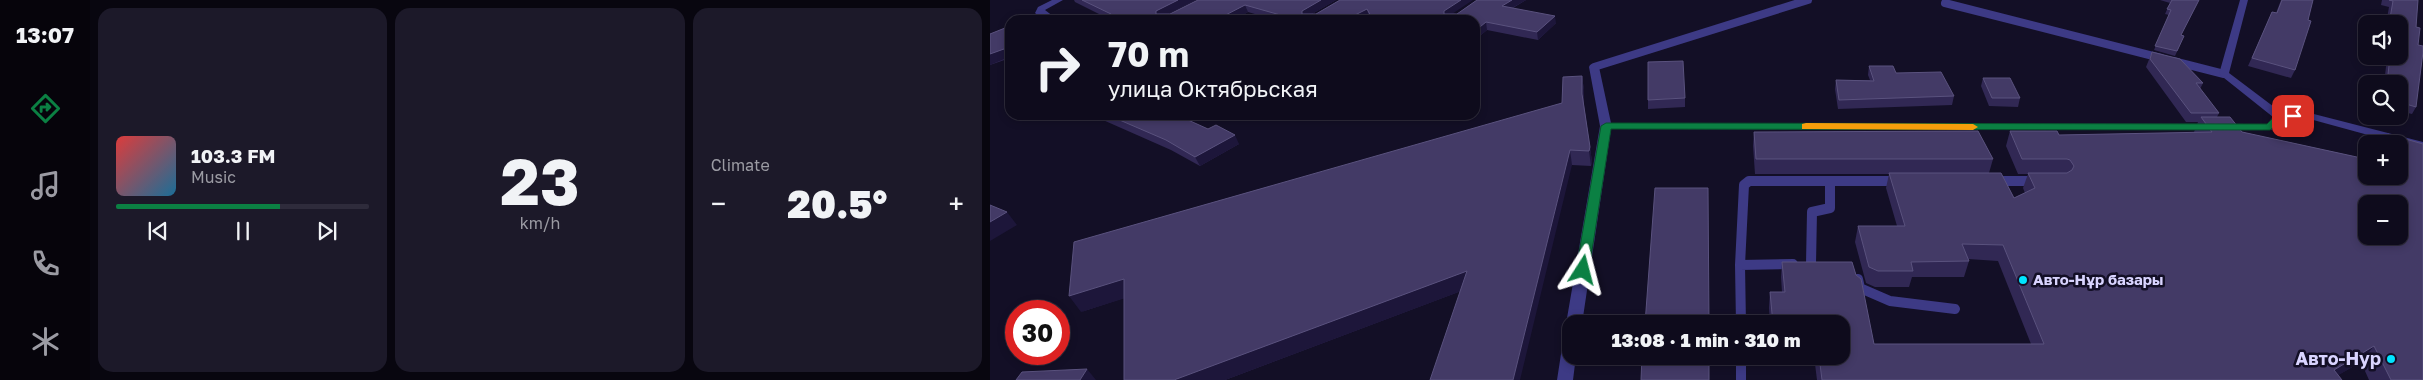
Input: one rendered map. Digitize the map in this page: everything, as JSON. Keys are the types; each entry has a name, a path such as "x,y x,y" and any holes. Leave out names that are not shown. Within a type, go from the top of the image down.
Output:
{"street":[{"path":"1042,15 1040,14 1041,9 1059,0"},
{"path":"2244,0 2224,74 2280,117"},
{"path":"1575,315 1606,126 1594,67"},
{"path":"1606,126 2270,127 2280,117 2306,115 2423,146"},
{"path":"1565,380 1567,365"}],"lane":[{"path":"1594,67 1808,0"},
{"path":"1946,3 2224,74"},
{"path":"1740,315 1740,265 1744,185 1749,181 1907,181"},
{"path":"1811,264 1812,212 1830,208 1830,181"},
{"path":"1984,181 2042,181"},
{"path":"1740,265 1825,264"},
{"path":"1848,270 1855,272 1860,288 1890,301 1955,309"},
{"path":"1741,365 1741,380"}],"building":[{"path":"1082,0 1178,0 1156,11 1156,14 1170,14 1198,0 1321,0 1302,11 1302,14 1316,14 1340,0 1461,0 1444,11 1444,14 1457,14 1477,0 1512,0 1502,6 1555,16 1537,32 1486,22 1480,27 1480,15 1370,15 1367,9 1355,15 1280,15 1245,5 1226,15 1109,15 1111,14"},
{"path":"2172,0 2199,0 2181,35 2184,36 2177,51 2155,46 2171,10 2167,9"},
{"path":"2282,0 2313,0 2308,20 2311,21 2295,70 2252,58 2272,12 2277,13"},
{"path":"2389,0 2418,0 2416,27 2420,28 2418,45 2423,46 2423,52 2416,107 2408,105 2408,75 2388,75 2389,65 2408,65 2408,15 2391,15 2393,1"},
{"path":"1005,28 1005,49 990,54 990,34"},
{"path":"2152,52 2180,59 2203,83 2196,83 2219,113 2191,113 2150,59"},
{"path":"1683,61 1685,98 1648,100 1648,62"},
{"path":"1869,66 1893,66 1896,73 1941,72 1954,96 1839,100 1836,80 1874,81"},
{"path":"1582,76 1582,94 1590,147 1589,151 1570,150 1513,380 1430,380 1467,271 1174,380 1124,380 1124,279 1069,296 1074,242 1562,103 1563,77"},
{"path":"1983,78 2010,78 2020,98 1992,98"},
{"name":"Авто-Нұр базары","path":"2201,117 2230,117 2242,132 2358,157 2358,185 2408,185 2408,140 2423,144 2423,380 2391,380 2374,346 2334,370 2342,380 1822,380 1820,365 1850,365 1850,315 1772,315 1770,292 1785,292 1782,262 1852,262 1856,275 1861,279 1874,344 2044,344 2003,245 1962,244 1969,261 1911,262 1913,271 1878,271 1869,267 1858,226 1905,226 1889,173 2001,173 2014,198 2035,188 2028,173 2067,173 2074,166 2067,159 2022,159 2010,131 2057,131 2059,135 2212,132"},
{"path":"1120,120 1188,120 1208,129 1216,125 1235,135 1195,157 1166,140"},
{"path":"1978,131 1993,159 1756,159 1754,132"},
{"path":"1655,188 1708,188 1709,315 1646,315"},
{"path":"990,205 1007,212 990,222"},
{"path":"1642,365 1709,365 1709,380 1641,380"},
{"path":"1087,369 1080,380 1016,380 1022,372"}],"slow traffic":[{"path":"1806,126 1973,127"}],"place":[{"name":"Авто-Нұр базары","path":"2023,280"},
{"name":"Авто-Нур","path":"2391,359"}],"route":[{"path":"1583,270 1606,126 2270,127 2280,117 2293,116"}]}
